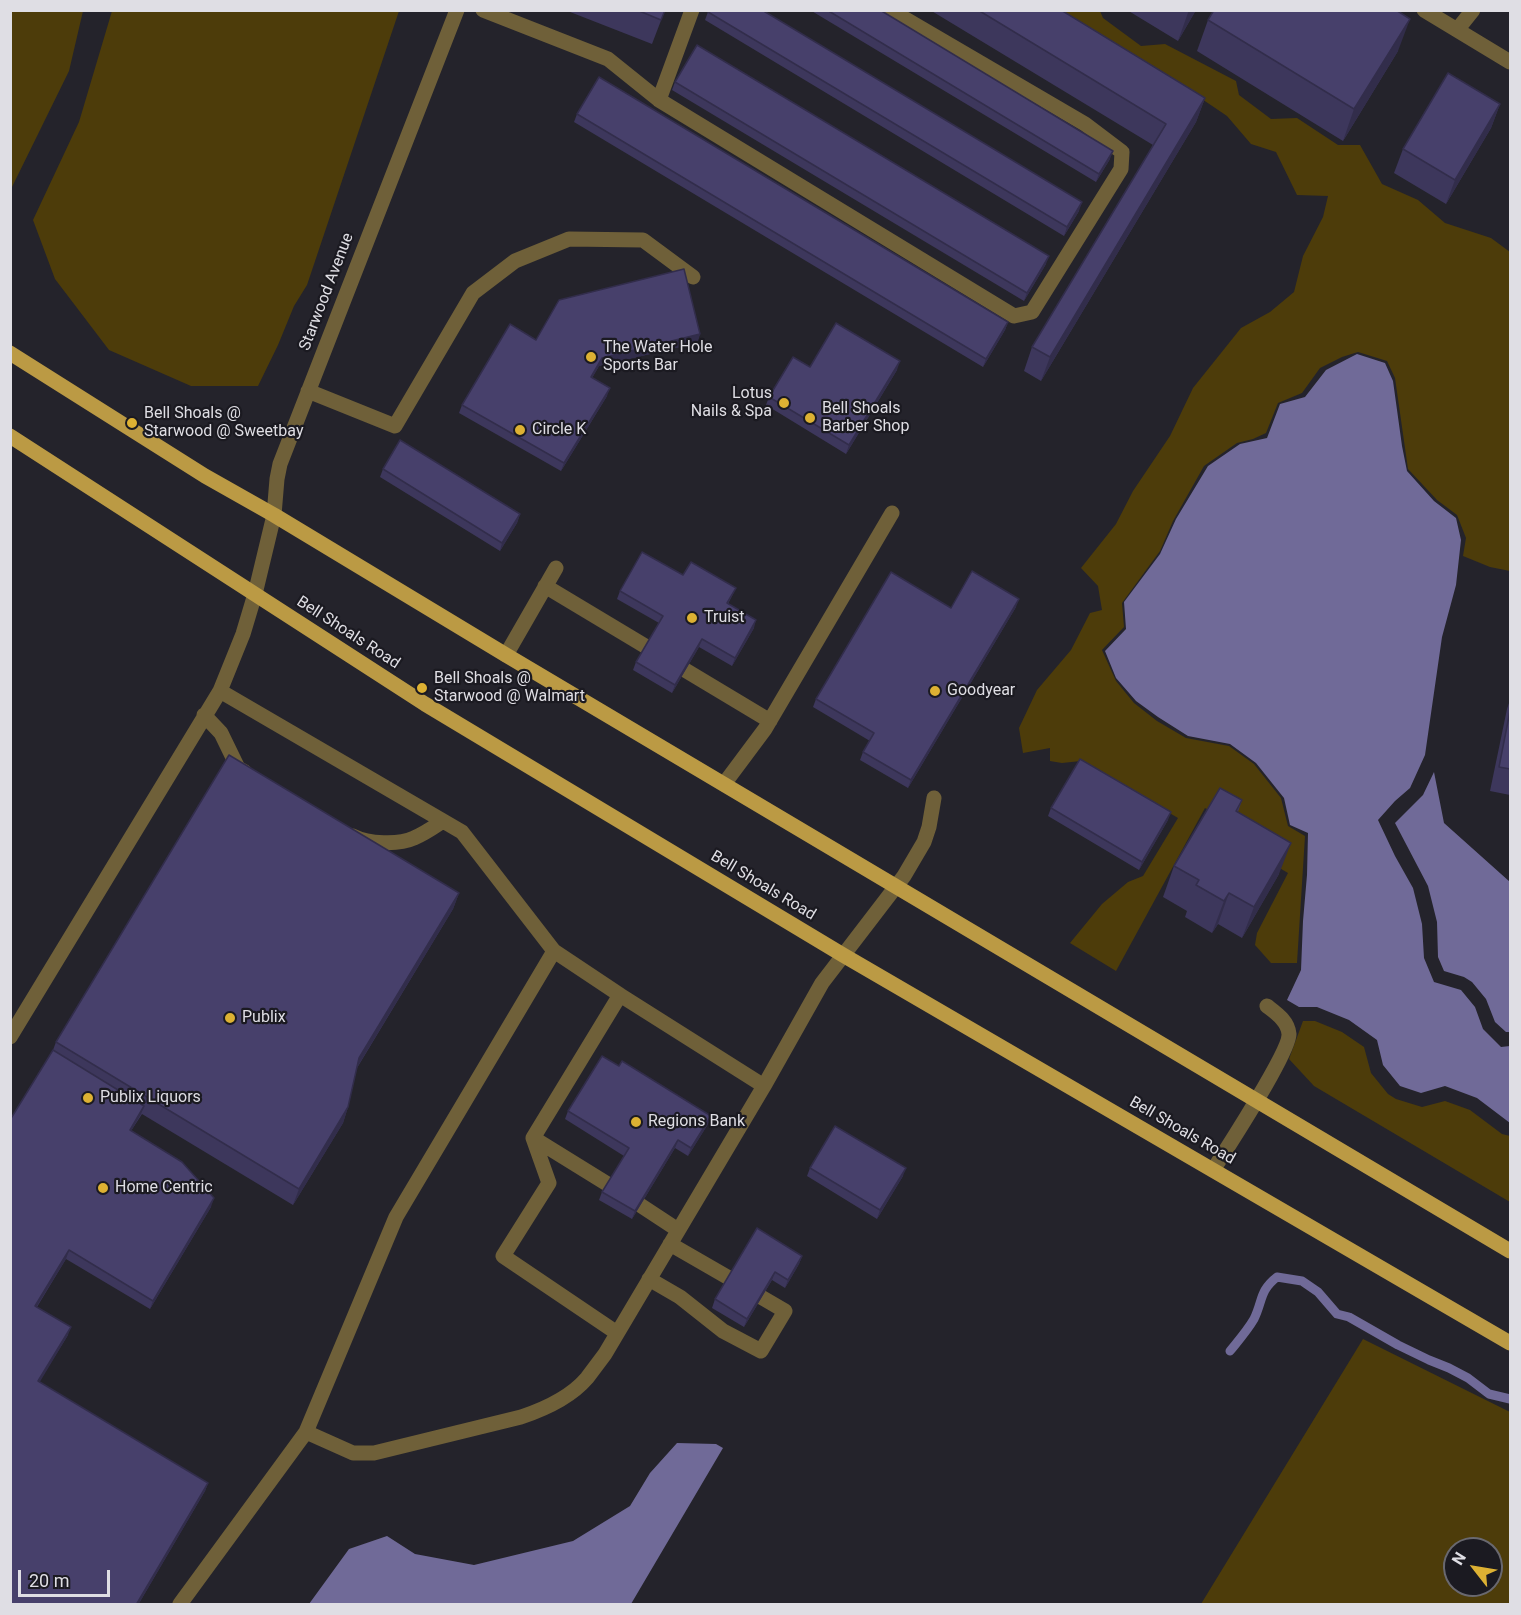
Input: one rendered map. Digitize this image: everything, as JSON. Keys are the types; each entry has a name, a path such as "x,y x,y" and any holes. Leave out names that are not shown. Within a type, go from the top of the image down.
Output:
{"main road":[{"path":"10,353 180,461 1510,1251"},
{"name":"Bell Shoals Road","path":"10,436 426,704 843,955 1510,1343"}],"street":[{"name":"Starwood Avenue","path":"10,1037 220,691 243,634 255,594 274,516 280,464 458,10"},
{"path":"483,10 608,59 659,100 1014,316 1032,312 1121,169 1122,152 1085,124 890,10"},
{"path":"659,100 692,10"},
{"path":"1424,10 1510,62"},
{"path":"1457,30 1473,10"},
{"path":"308,391 395,426 473,293 515,261 569,239 643,240 693,277"},
{"path":"724,784 770,721 892,513"},
{"path":"506,655 556,568"},
{"path":"545,586 770,721"},
{"path":"220,691 462,832 554,951 764,1086"},
{"path":"204,716 221,733 238,768 258,780"},
{"path":"306,1432 353,1453 374,1453 521,1418 543,1410 564,1398 586,1379 617,1333 764,1086 822,983 904,876 924,842 934,798"},
{"path":"339,828 359,839 387,843 412,839 443,821"},
{"path":"180,1605 306,1432 396,1217 554,951"},
{"path":"533,1138 621,996"},
{"path":"1214,1170 1288,1042 1290,1033 1285,1022 1267,1006"},
{"path":"533,1138 609,1185"},
{"path":"533,1138 549,1183 503,1256 617,1333"},
{"path":"640,1205 678,1230"},
{"path":"670,1244 729,1278"},
{"path":"649,1279 681,1297 723,1331 761,1352 785,1311 761,1297"}],"shaded area":[{"path":"11,10 83,11 69,71 11,189"},
{"path":"112,11 399,11 307,285 294,306 258,386 191,386 109,350 55,279 33,220 79,122"},
{"path":"1030,11 1100,11 1103,18 1141,46 1165,44 1236,81 1239,95 1271,119 1297,118 1338,145 1360,145 1382,184 1418,200 1445,223 1491,238 1510,252 1510,571 1490,567 1463,556 1466,538 1457,515 1437,500 1408,469 1395,378 1387,361 1358,352 1320,368 1302,393 1278,403 1266,433 1237,443 1204,466 1173,521 1160,551 1122,603 1124,627 1102,650 1116,681 1134,703 1157,721 1186,738 1229,746 1254,764 1281,798 1288,826 1305,836 1297,963 1271,963 1255,945 1257,933 1288,873 1232,840 1231,823 1205,808 1116,971 1070,943 1102,904 1128,882 1143,876 1178,818 1081,761 1062,763 1050,761 1050,748 1023,753 1019,728 1037,690 1071,650 1090,613 1102,610 1098,586 1081,568 1116,524 1133,491 1170,436 1193,388 1241,328 1270,312 1294,292 1303,256 1323,217 1328,196 1297,195 1276,152 1251,144 1227,116 1193,93"},
{"path":"1357,354 1385,363 1393,381 1407,471 1434,501 1456,518 1461,540 1456,585 1442,637 1425,755 1410,788 1378,820 1413,888 1422,924 1424,958 1434,982 1461,990 1475,1007 1483,1029 1501,1047 1510,1046 1510,1123 1477,1098 1445,1086 1421,1093 1400,1086 1383,1065 1377,1040 1349,1020 1317,1007 1299,1007 1287,1000 1301,970 1308,833 1290,825 1284,798 1256,763 1230,744 1188,736 1136,701 1116,678 1105,651 1126,629 1124,602 1160,554 1176,519 1208,466 1240,444 1267,438 1280,404 1305,397 1326,370"},
{"path":"1434,772 1444,823 1510,882 1510,1032 1506,1032 1495,1022 1486,999 1472,982 1444,971 1438,957 1437,922 1428,886 1395,823 1423,795"},
{"path":"1303,1021 1315,1021 1342,1032 1364,1047 1371,1073 1388,1094 1396,1099 1422,1107 1445,1101 1470,1110 1502,1134 1510,1136 1510,1202 1314,1086 1289,1059"},
{"path":"1363,1339 1510,1412 1510,1604 1201,1604"},
{"path":"677,1443 716,1444 723,1448 631,1604 309,1604 349,1549 387,1536 415,1554 474,1565 573,1541 630,1506 650,1473"}],"building":[{"path":"637,10 665,10 661,20"},
{"path":"709,10 762,10 1082,202 1067,227 708,12"},
{"path":"827,10 880,10 1113,151 1099,174"},
{"path":"978,10 1061,10 1205,98 1050,357 1032,347 1166,124"},
{"path":"1214,10 1396,10 1410,19 1354,109 1208,20"},
{"path":"697,45 1049,256 1027,293 675,82"},
{"path":"1448,73 1500,104 1455,180 1403,149"},
{"path":"599,77 1008,322 986,359 577,114"},
{"path":"684,269 700,334 602,358 591,377 610,388 564,463 462,405 510,324 536,340 559,300"},
{"path":"836,323 900,361 849,445 769,397 793,357 810,367"},
{"path":"400,440 520,514 502,543 383,469"},
{"name":"Truist","path":"642,552 683,575 691,562 736,588 727,603 756,620 735,658 702,639 675,685 636,662 663,616 620,591"},
{"path":"972,571 1019,599 911,780 863,752 874,733 816,699 891,572 951,608"},
{"path":"1510,711 1510,769 1499,767"},
{"name":"Publix","path":"229,755 459,893 359,1058 348,1107 299,1189 56,1042"},
{"path":"1080,759 1171,812 1142,862 1051,808"},
{"path":"1220,788 1242,800 1236,811 1291,843 1254,907 1229,893 1224,901 1196,885 1199,880 1174,866"},
{"path":"53,1050 144,1106 130,1130 182,1162 214,1198 153,1301 69,1250 35,1306 71,1327 38,1381 208,1483 136,1605 10,1605 10,1120"},
{"name":"Regions Bank","path":"602,1056 619,1066 622,1061 711,1116 691,1148 678,1140 635,1211 602,1192 629,1148 568,1111"},
{"path":"835,1126 906,1168 880,1210 810,1168"},
{"path":"757,1228 802,1256 788,1280 775,1272 747,1319 715,1299"}],"waterway":[{"path":"1230,1351 1254,1319 1264,1292 1271,1282 1277,1277 1302,1281 1318,1292 1337,1314 1349,1317 1398,1345 1449,1368 1468,1378 1489,1394 1510,1399"}],"place":[{"name":"The Water Hole Sports Bar","path":"591,357"},
{"name":"Lotus Nails & Spa","path":"784,403"},
{"name":"Bell Shoals Barber Shop","path":"810,418"},
{"name":"Bell Shoals @ Starwood @ Sweetbay","path":"132,423"},
{"name":"Circle K","path":"520,430"},
{"name":"Truist","path":"692,618"},
{"name":"Bell Shoals @ Starwood @ Walmart","path":"422,688"},
{"name":"Goodyear","path":"935,691"},
{"name":"Publix","path":"230,1018"},
{"name":"Publix Liquors","path":"88,1098"},
{"name":"Regions Bank","path":"636,1122"},
{"name":"Home Centric","path":"103,1188"}]}
